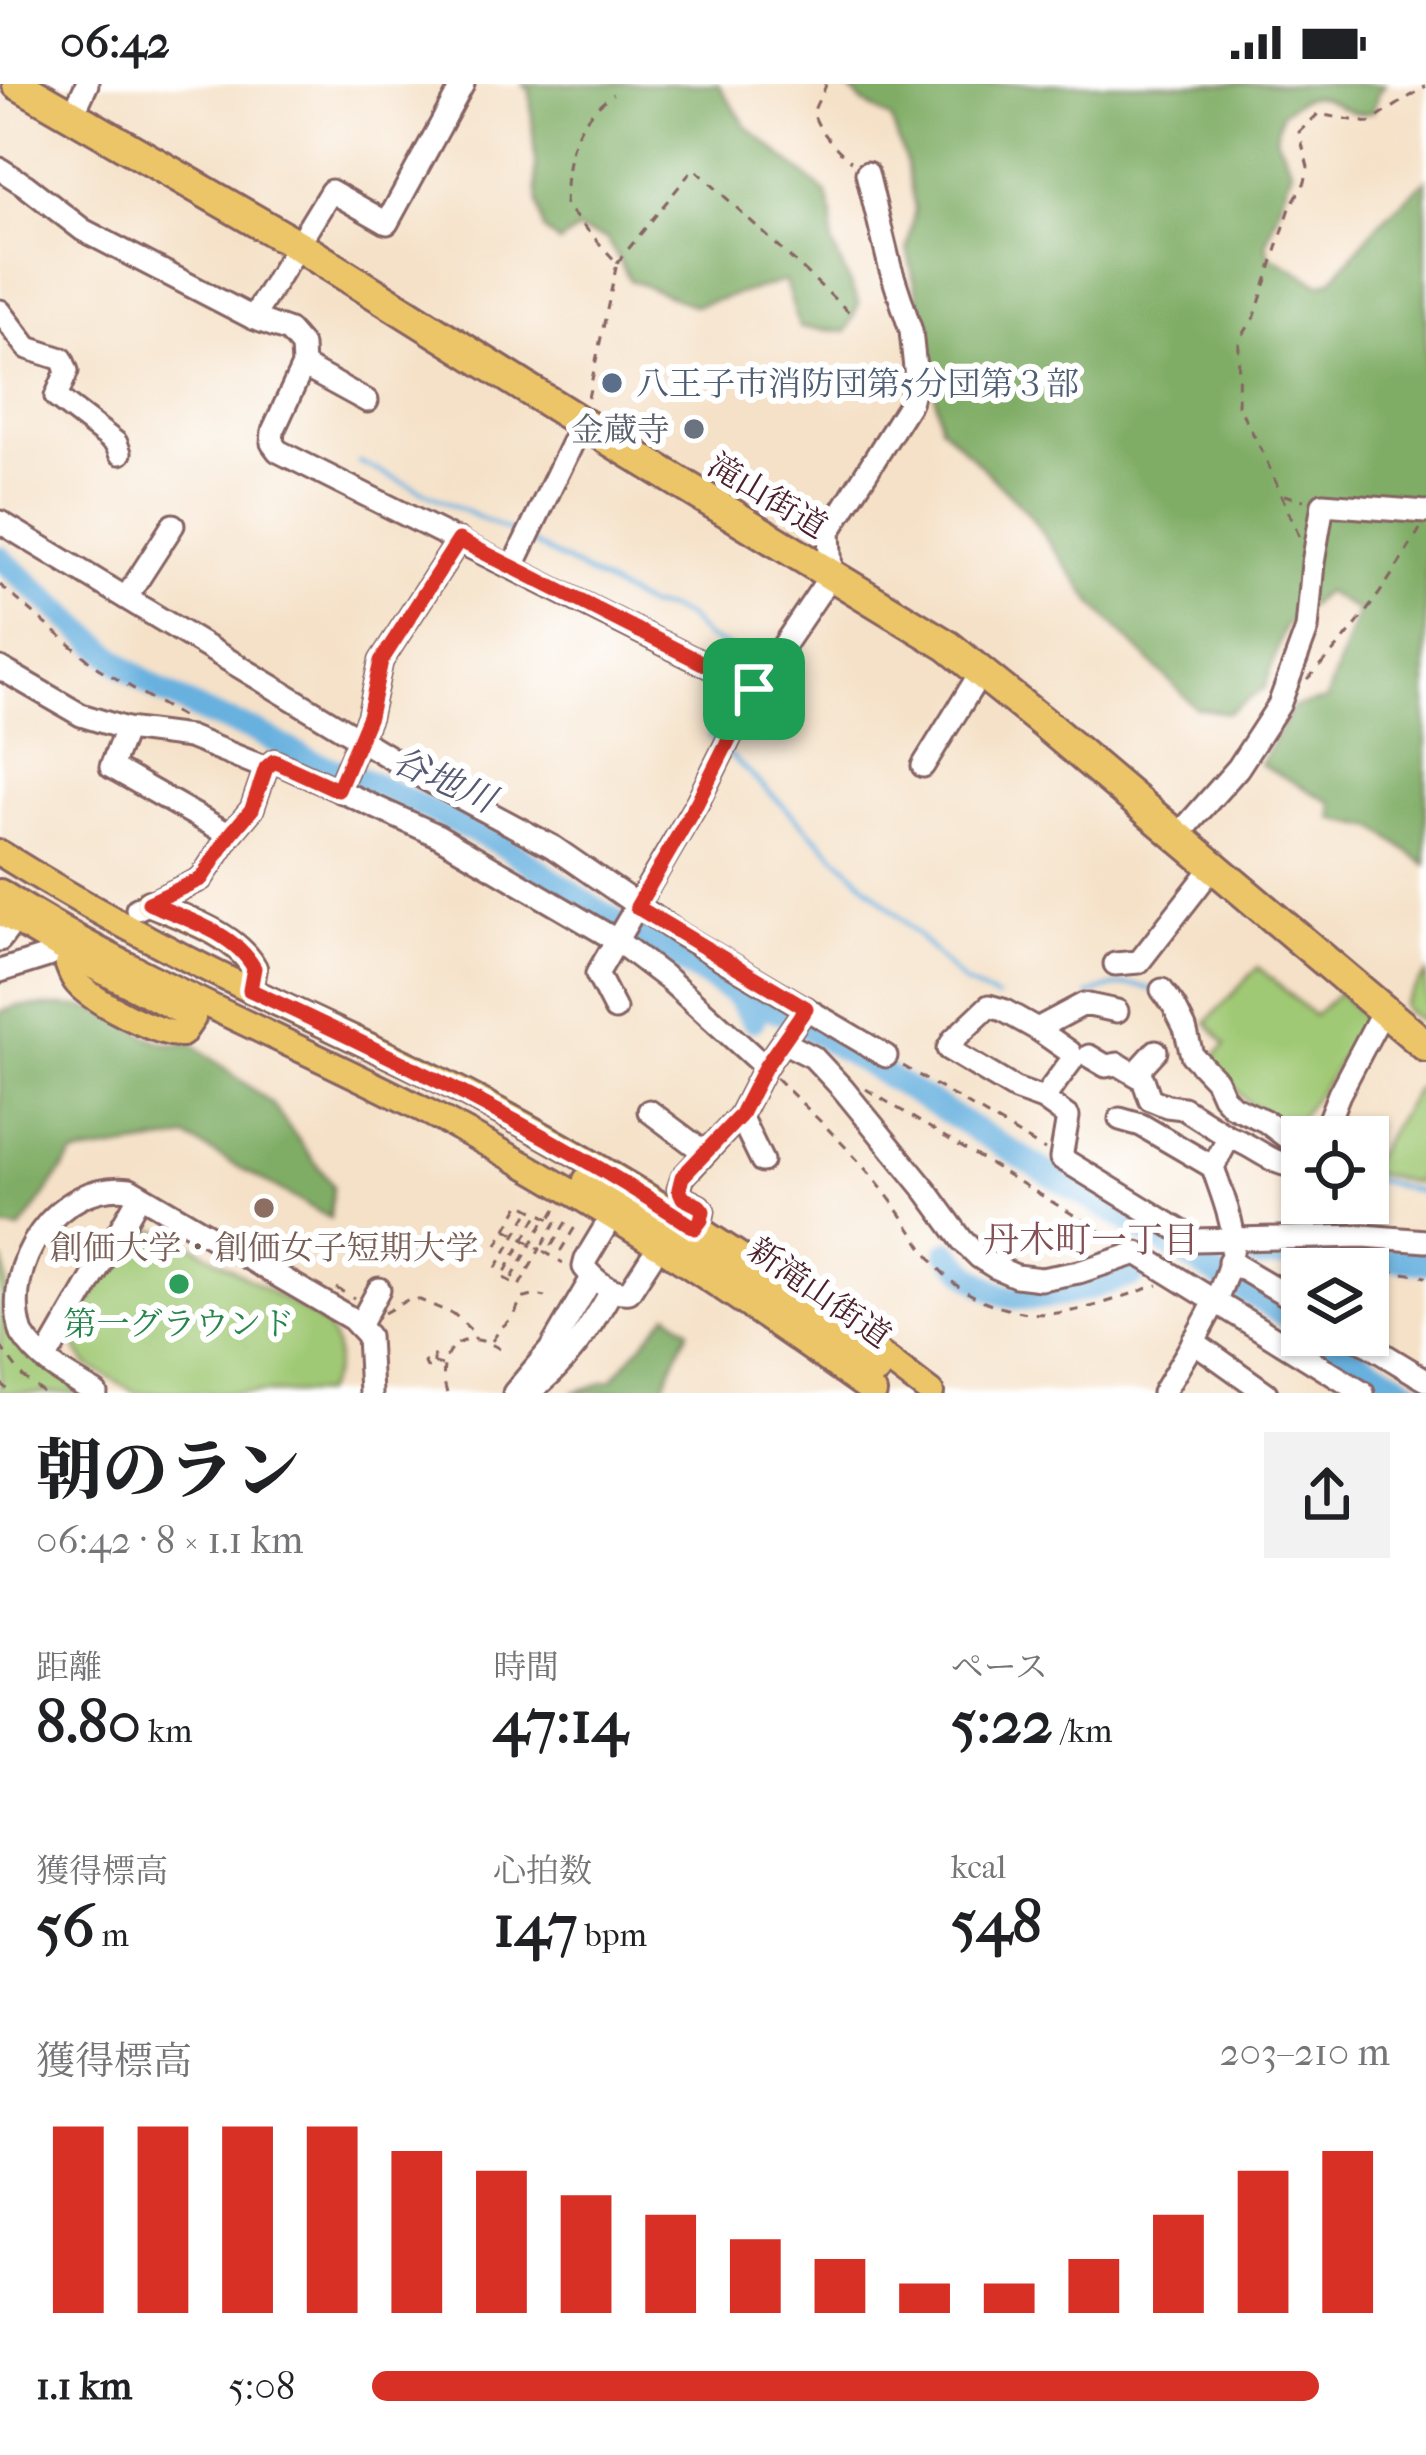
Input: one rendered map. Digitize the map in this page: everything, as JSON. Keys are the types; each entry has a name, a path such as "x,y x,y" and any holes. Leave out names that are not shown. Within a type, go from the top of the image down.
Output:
{"highway":[{"name":"滝山街道","path":"18,84 299,246 948,646 1426,1046"}],"main road":[{"path":"0,853 250,990 447,1084 617,1180 802,1299 931,1393"},
{"name":"新滝山街道","path":"0,871 168,967 386,1071 568,1169 690,1244 905,1393"},
{"name":"新滝山街道","path":"0,892 209,1008 448,1123 639,1232 874,1393"},
{"path":"143,906 191,921 244,953 254,968 250,990"},
{"path":"5,924 421,1126 665,1267 726,1289"},
{"path":"60,960 78,985 166,1034 182,1034 193,1018"},
{"path":"757,1310 782,1346 846,1393"}],"street":[{"path":"73,114 87,84"},
{"path":"253,318 331,191 387,223 464,84"},
{"path":"0,169 83,230 253,318 290,332 302,346 303,366 273,430 272,443 278,451 754,689"},
{"path":"615,1009 597,974 697,803 754,689 831,575 829,532 910,403 916,379 911,331 867,173"},
{"path":"0,311 28,348 62,359 67,371 56,397 116,443 119,453"},
{"path":"303,366 368,401"},
{"path":"513,566 582,423"},
{"path":"1177,837 1238,769 1279,705 1307,629 1323,504 1426,515"},
{"path":"0,522 357,747 553,848 635,909 886,1056"},
{"path":"126,598 172,525"},
{"path":"340,785 369,716 381,661 459,540"},
{"path":"923,766 981,672"},
{"path":"2,675 81,715 126,729 189,737 266,768"},
{"path":"126,729 111,767 230,835"},
{"path":"143,906 201,879 252,809 266,768 274,761 340,785 437,835 617,938 765,1067"},
{"path":"1115,964 1139,962 1213,867"},
{"path":"0,971 60,960"},
{"path":"1162,990 1185,1028 1192,1054 1216,1080 1223,1096 1281,1133"},
{"path":"1037,1029 1084,1004 1117,1011"},
{"path":"1043,1099 1072,1060 1070,1052 1037,1029 989,1006 948,1049 1068,1117 1054,1155 1281,1290"},
{"path":"695,1228 703,1211 683,1198 682,1177 740,1116 765,1067 804,1010"},
{"path":"1330,1116 1385,1012"},
{"path":"785,1039 813,1057 844,1089 962,1240 995,1267 1041,1280 1137,1253 1216,1299 1328,1383 1363,1393"},
{"path":"1135,1074 1156,1051"},
{"path":"1089,1056 1106,1066 1118,1064 1143,1079 1150,1099 1183,1108 1281,1164"},
{"path":"649,1111 705,1153"},
{"path":"740,1116 762,1161"},
{"path":"1120,1119 1141,1125 1213,1167"},
{"path":"1163,1393 1216,1299 1230,1256 1213,1167 1229,1137"},
{"path":"96,1393 58,1371 21,1332 10,1292 23,1247 39,1223 78,1200 123,1188 352,1319 369,1307"},
{"path":"45,1360 140,1195"},
{"path":"604,1229 584,1267 592,1278 613,1290 629,1292 651,1258"},
{"path":"1230,1256 1364,1236 1426,1241"},
{"path":"514,1393 550,1350 592,1278"},
{"path":"526,1393 584,1336 613,1290"},
{"path":"369,1307 371,1393"},
{"path":"1193,1341 1266,1393"},
{"path":"1387,1356 1426,1380"}],"path":[{"path":"826,84 814,112 816,121 841,154 867,173"},
{"path":"1313,563 1238,405 1239,341 1255,316 1291,205 1305,182 1308,167 1299,132 1318,114 1369,123 1426,86"},
{"path":"613,94 593,108 578,129 570,152 565,205 617,263"},
{"path":"582,423 617,263 694,168 853,316"},
{"path":"1282,495 1323,504"},
{"path":"1307,678 1335,652 1388,584 1426,515"},
{"path":"0,585 98,668 195,723"},
{"path":"886,1056 1054,1155"},
{"path":"857,1084 1137,1253"},
{"path":"497,1245 521,1202 556,1222 519,1286 502,1277 539,1213"},
{"path":"496,1268 531,1208"},
{"path":"510,1281 556,1209"},
{"path":"566,1222 552,1245 560,1250 578,1222"},
{"path":"506,1229 563,1263"},
{"path":"1389,1271 1426,1277"},
{"path":"335,1288 385,1313 404,1301 420,1300 462,1320 475,1340"},
{"path":"491,1342 514,1316 521,1299 545,1298"},
{"path":"447,1393 443,1365 457,1346 475,1340 491,1342 506,1353"},
{"path":"0,1346 23,1377 44,1393"},
{"path":"434,1363 443,1365"},
{"path":"0,1382 10,1393"}],"green space":[{"path":"523,84 718,84 747,127 827,194 832,244 859,304 846,332 799,327 785,281 695,306 630,280 607,239 577,230 559,243 544,230 530,91"},
{"path":"845,84 1385,84 1373,111 1356,113 1316,98 1304,99 1281,113 1276,137 1292,169 1266,243 1269,255 1320,284 1332,280 1378,224 1426,180 1426,865 1376,828 1333,819 1332,803 1260,764 1293,707 1326,700 1358,611 1325,592 1285,626 1265,688 1228,713 1196,708 1095,606 1027,512 940,425 907,249 915,209 906,162 891,119 862,102"},
{"path":"1258,967 1314,1016 1339,993 1366,1019 1301,1116 1281,1116 1281,1124 1246,1101 1211,1059 1226,1045 1207,1022"},
{"path":"1426,974 1426,1014 1419,1020 1403,1004"},
{"path":"19,1006 95,1010 152,1039 191,1043 271,1103 333,1186 330,1218 187,1138 73,1155 20,1230 0,1227 0,1012"},
{"path":"1417,1088 1426,1095 1426,1165 1415,1183 1389,1177 1389,1133"},
{"name":"第一グラウンド","path":"155,1230 172,1233 323,1323 334,1340 336,1357 323,1393 136,1393 87,1365 77,1350 76,1326 123,1245"},
{"path":"4,1261 9,1312 83,1393 0,1393 0,1264"},
{"path":"668,1313 688,1330 660,1393 571,1393 612,1380"}],"waterway":[{"path":"359,462 517,535"},
{"path":"532,543 647,606 687,617 707,638 745,659 739,671"},
{"name":"谷地川","path":"0,558 124,667 159,690 506,847 736,995 753,1020"},
{"path":"720,746 709,735 731,689"},
{"path":"728,753 964,983 997,998"},
{"path":"1088,995 1122,986 1156,991"},
{"name":"谷地川","path":"738,996 782,1013 1281,1313"},
{"path":"1389,1183 1426,1193"},
{"name":"谷地川","path":"948,1252 986,1286 1016,1298 1068,1294 1134,1275"},
{"name":"谷地川","path":"1259,1257 1356,1255 1426,1263"},
{"name":"谷地川","path":"1352,1356 1415,1393"}],"place":[{"name":"八王子市消防団第5分団第３部","path":"612,383"},
{"name":"金蔵寺","path":"694,429"},
{"name":"創価大学・創価女子短期大学","path":"264,1208"},
{"name":"第一グラウンド","path":"179,1284"}],"district":[{"name":"丹木町一丁目","path":"1091,1239"}],"route":[{"path":"459,540 754,689 697,803 637,907 806,1008 765,1067 740,1116 682,1177 683,1198 703,1211 695,1228 507,1116 250,990 254,968 236,945 149,903 201,879 252,809 266,768 274,761 338,790 369,716 381,661 459,540"}]}
